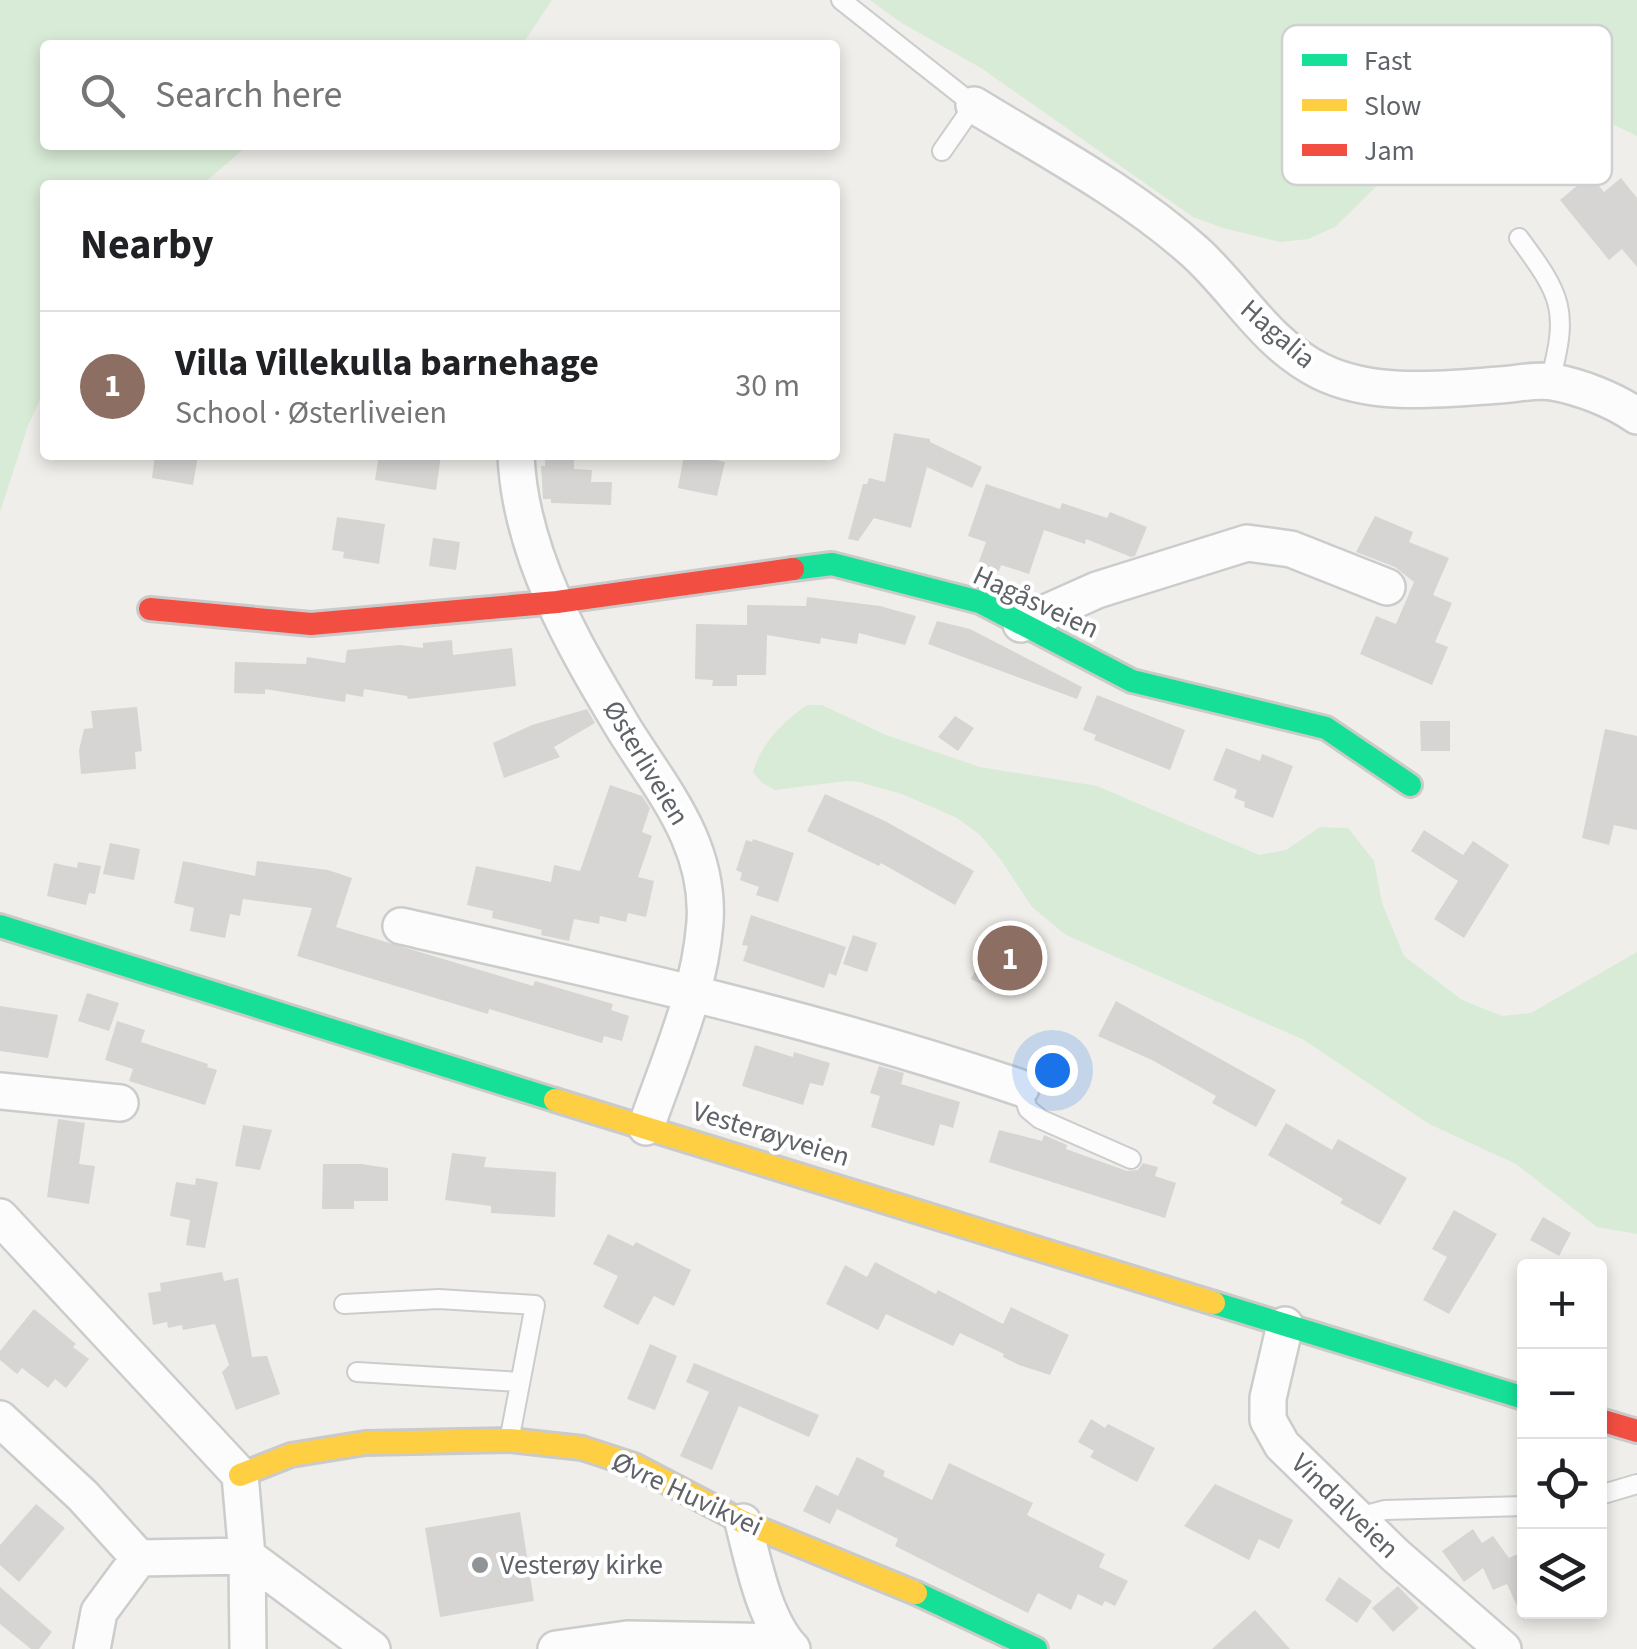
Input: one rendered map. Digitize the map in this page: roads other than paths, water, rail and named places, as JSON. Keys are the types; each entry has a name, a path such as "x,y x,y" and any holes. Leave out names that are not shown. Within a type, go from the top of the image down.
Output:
{"street":[{"name":"Hagalia","path":"974,105 1160,222 1198,254 1264,329 1320,371 1368,385 1402,389 1550,382 1584,391 1637,416"},
{"name":"Østerliveien","path":"516,460 517,488 538,565 598,685 660,780 698,855 705,921 693,992 646,1126"},
{"path":"1022,624 1097,590 1247,543 1291,550 1387,587"},
{"name":"Hagåsveien","path":"556,602 832,564 980,602 1132,681 1326,728 1410,785"},
{"path":"150,608 311,624 556,602"},
{"name":"Vesterøyveien","path":"0,926 293,1020 1517,1396"},
{"path":"401,926 693,992 925,1055 1021,1088"},
{"path":"0,1091 120,1103"},
{"path":"0,1217 240,1475 247,1556 248,1649"},
{"name":"Vindalveien","path":"1285,1325 1273,1370 1268,1420 1282,1445 1395,1555 1503,1649"},
{"path":"0,1419 84,1496 139,1558 247,1556 372,1649"},
{"path":"1607,1422 1637,1431"},
{"name":"Øvre Huvikvei","path":"240,1475 290,1455 365,1443 510,1440 582,1448 634,1465 743,1522 946,1605 1036,1649"},
{"path":"556,1649 627,1639 788,1645 762,1592 743,1522"},
{"path":"92,1649 99,1612 139,1558"}],"lane":[{"path":"842,0 974,105 942,150"},
{"path":"1519,238 1544,271 1561,304 1560,342 1550,382"},
{"path":"1021,1088 1028,1109 1040,1119 1131,1158"},
{"path":"344,1304 438,1298 536,1305 510,1440"},
{"path":"357,1372 520,1382"},
{"path":"1607,1492 1637,1484"},
{"path":"1362,1522 1370,1514 1385,1510 1517,1506"}],"place":[{"name":"Villa Villekulla barnehage","path":"1010,958"},
{"name":"Vesterøy kirke","path":"480,1565"}]}
